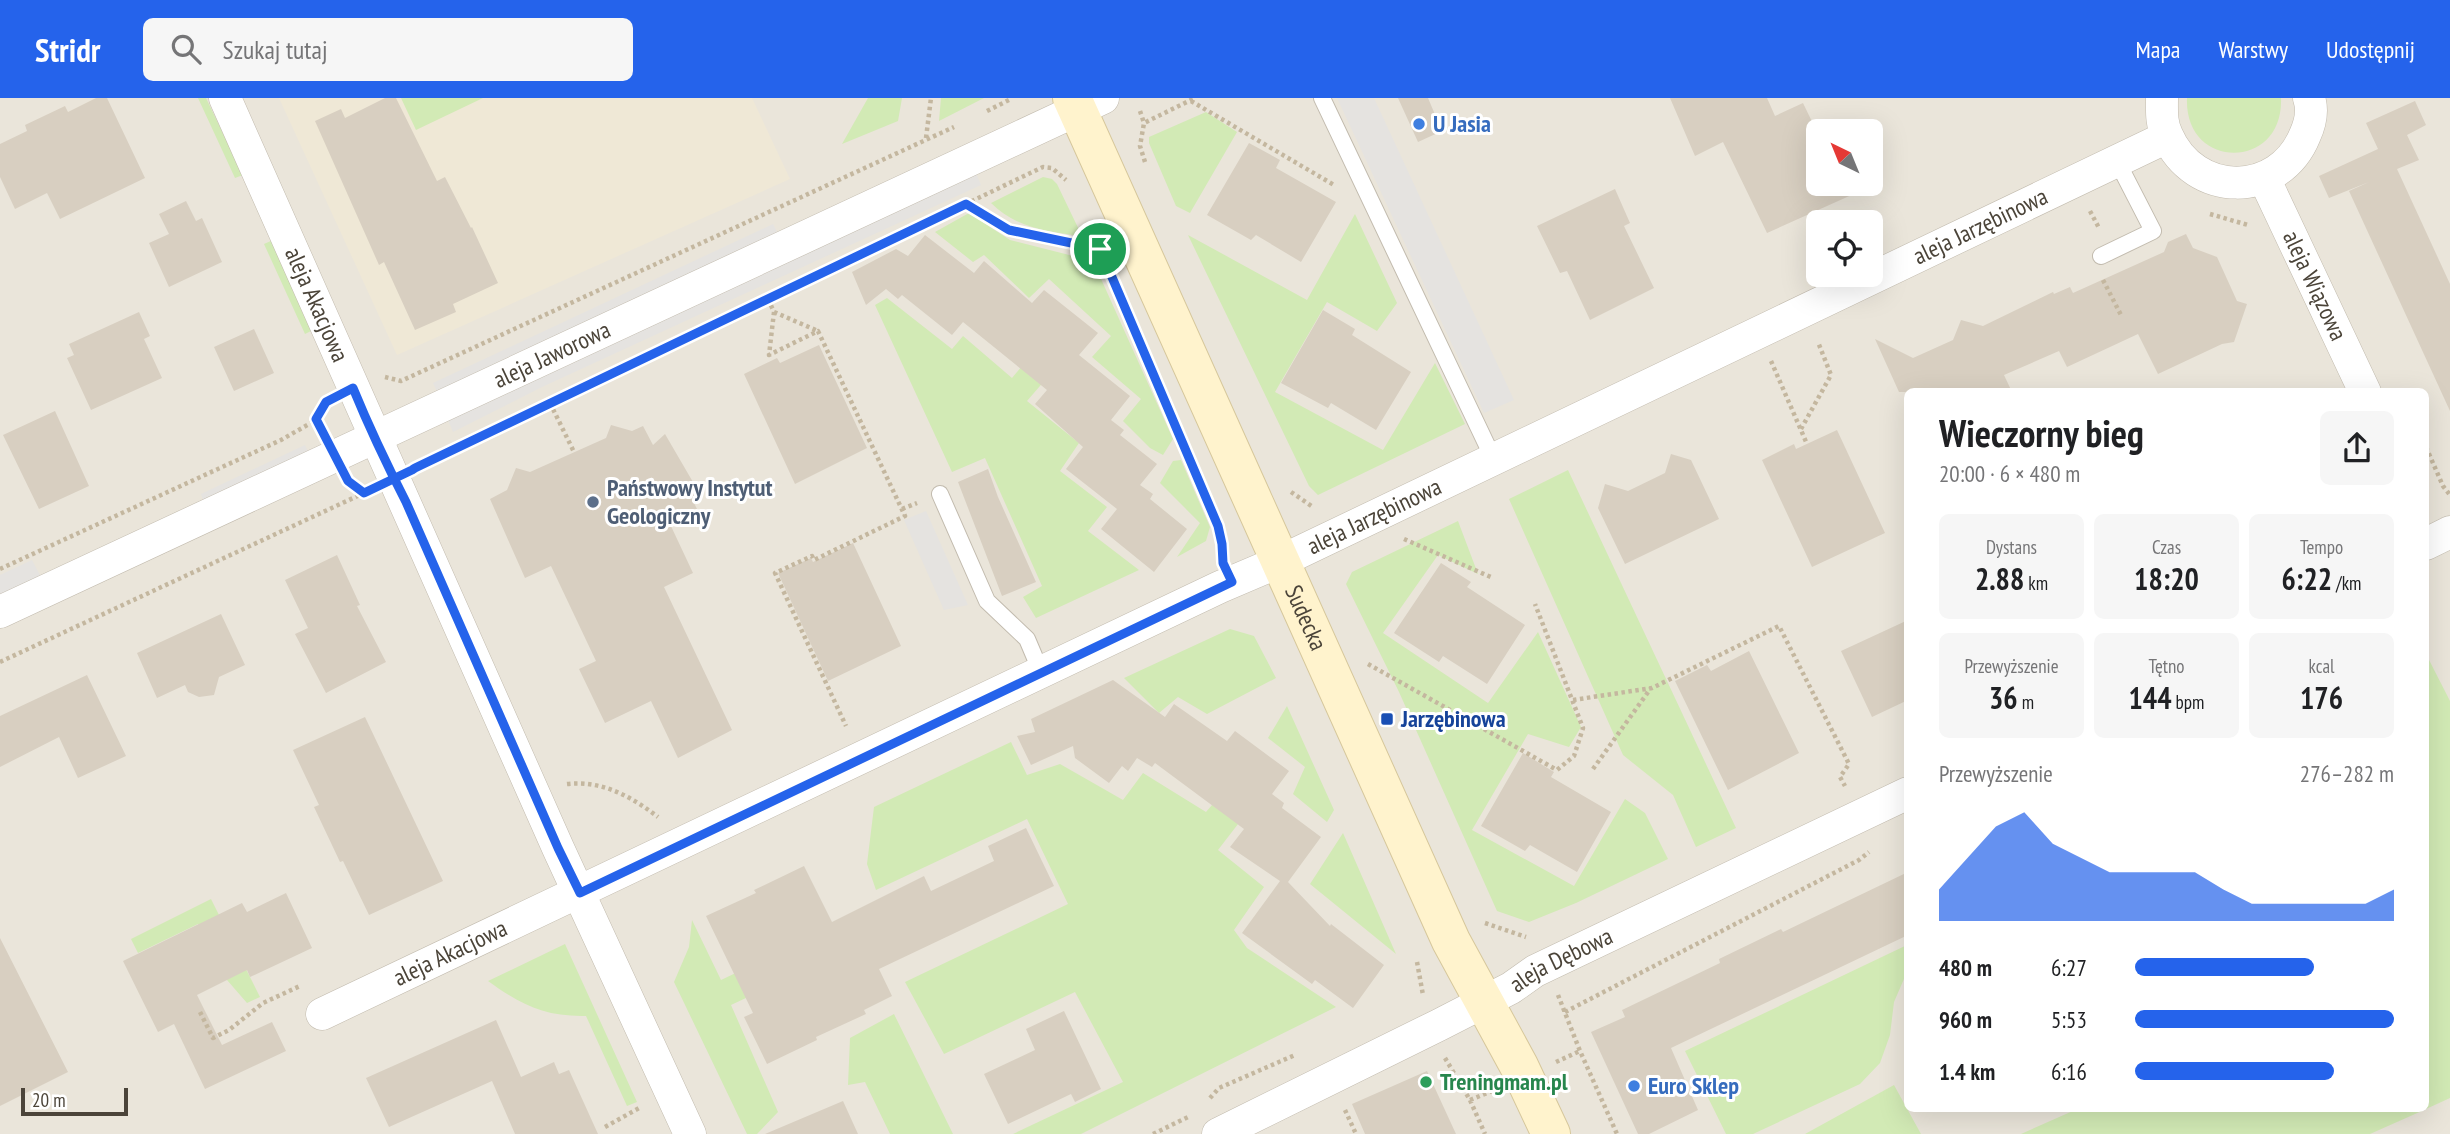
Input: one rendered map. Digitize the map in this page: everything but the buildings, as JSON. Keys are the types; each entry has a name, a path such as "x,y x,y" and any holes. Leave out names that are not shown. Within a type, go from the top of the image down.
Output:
{"street":[{"name":"aleja Akacjowa","path":"225,98 375,438 690,1134"},
{"path":"2162,98 2162,121 2167,137 2183,162 2201,175 2222,183 2251,183 2284,166 2300,148 2309,127 2309,98"},
{"name":"aleja Jaworowa","path":"0,612 375,438 1084,102"},
{"name":"Sudecka","path":"1084,102 1281,561 1451,941 1519,1066 1551,1134"},
{"name":"aleja Jarzębinowa","path":"580,893 2167,137"},
{"name":"aleja Wiązowa","path":"2264,178 2363,388"},
{"name":"aleja Dębowa","path":"1219,1134 1484,1002 1535,971 1904,795"},
{"name":"aleja Akacjowa","path":"322,1014 580,893"}],"lane":[{"path":"1322,98 1493,458"},
{"path":"2101,256 2154,232 2117,161"},
{"path":"940,494 987,601 1027,639 1041,672"}],"path":[{"path":"926,138 931,98"},
{"path":"980,115 1011,99"},
{"path":"1190,100 1375,208"},
{"path":"1140,111 1144,123"},
{"path":"0,569 281,440 316,419 326,402 381,374 391,380 401,381 959,125"},
{"path":"394,478 1043,167 1059,172 1071,189"},
{"path":"966,204 1009,230 1100,249 1094,237"},
{"path":"768,299 774,312 769,355 818,331"},
{"path":"774,312 818,331 905,516 814,560 812,556 775,573 848,725 835,731"},
{"path":"1801,429 1831,374 1817,338"},
{"path":"1770,360 1807,444"},
{"path":"550,403 574,452"},
{"path":"316,419 348,481 364,493 370,505"},
{"path":"1175,426 1218,526 1223,563 1232,582"},
{"path":"2429,454 2442,486 2450,495"},
{"path":"0,662 364,493"},
{"path":"1396,535 1493,578"},
{"path":"1210,552 1222,547"},
{"path":"1367,664 1557,770 1574,756 1583,728 1535,604"},
{"path":"1573,700 1652,688 1779,626 1849,764 1840,777 1849,793"},
{"path":"1593,769 1652,688"},
{"path":"558,786 587,783 622,793 662,819 651,825"},
{"path":"1565,1012 1858,860 1878,845"},
{"path":"1417,958 1424,1004"},
{"path":"200,1012 213,1038 229,1030 263,1003 303,985"},
{"path":"1553,985 1618,1134"},
{"path":"1549,1065 1580,1051"},
{"path":"1444,1056 1470,1100 1485,1134"},
{"path":"1470,1100 1499,1087"},
{"path":"1341,1103 1356,1134"},
{"path":"605,1127 644,1106"}],"shaded area":[{"path":"0,98 2450,98 2450,1134 0,1134"},
{"path":"279,98 752,98 790,179 397,355"},
{"path":"1337,98 1374,98 1514,400 1484,413"},
{"path":"976,173 981,185 542,387 453,432 448,420"},
{"path":"773,224 779,236 439,396 433,383"},
{"path":"305,445 310,456 205,505 201,494"},
{"path":"926,511 968,605 944,610 904,520"},
{"path":"32,560 42,579 0,599 0,575"}],"green space":[{"path":"198,98 206,98 243,175 235,178"},
{"path":"401,98 483,98 416,130"},
{"path":"868,98 902,98 898,121 842,144"},
{"path":"941,98 984,98 939,121"},
{"path":"2187,98 2281,98 2278,122 2267,139 2252,149 2234,153 2216,149 2201,139 2190,122"},
{"path":"1206,112 1237,132 1190,213 1176,206 1149,143 1149,137"},
{"path":"1043,177 1052,179 1057,184 1082,236 1033,227 1011,218 991,203"},
{"path":"969,213 1010,240 1093,261 1173,439 1163,455 1150,448 1123,421 1141,399 1092,357 1111,336 1049,279 1029,298 984,255 973,262 935,232"},
{"path":"1355,214 1397,303 1377,331 1327,302 1275,392 1383,450 1435,363 1465,424 1318,495 1309,486 1188,235 1307,300"},
{"path":"273,240 313,330 305,334 264,244"},
{"path":"887,298 952,349 963,336 1012,378 1027,360 1046,379 1027,401 1079,443 1060,471 1107,507 1088,531 1139,570 1036,618 1023,597 1042,586 985,458 952,472 875,305"},
{"path":"1181,460 1210,527 1206,541 1177,557 1200,523 1160,483 1173,461"},
{"path":"1568,470 1736,828 1696,847 1673,795 1623,755 1509,499"},
{"path":"1458,521 1478,574 1438,555 1383,633 1488,703 1538,632 1581,727 1569,747 1528,734 1472,830 1574,886 1625,799 1645,813 1668,859 1529,922 1497,911 1399,692 1346,584 1352,572"},
{"path":"1230,629 1254,636 1276,678 1207,714 1178,697 1159,713 1124,678"},
{"path":"2429,660 2450,701 2450,1098 2429,1108"},
{"path":"1287,706 1334,810 1327,822 1293,794 1305,767 1268,738"},
{"path":"1011,742 1027,775 1060,764 1123,800 1143,773 1206,812 1218,798 1245,815 1218,850 1264,887 1234,930 1247,948 1336,1007 1081,1134 1013,1134 1123,1082 1075,992 944,1054 905,982 1068,904 1027,819 876,890 867,864 874,807"},
{"path":"1343,833 1396,954 1310,884"},
{"path":"211,899 260,997 247,1003 227,980 198,924 138,953 131,939"},
{"path":"692,920 721,980 840,923 852,948 731,1005 778,1112 757,1134 747,1134 674,982 689,947"},
{"path":"565,944 637,1102 627,1106 586,1016 558,1014 534,1008 511,997 488,981"},
{"path":"1904,946 1904,979 1894,1002 1890,1035 1880,1063 1860,1084 1753,1134 1726,1134 1685,1051"},
{"path":"894,1014 953,1134 890,1134 865,1082 848,1085 850,1038"},
{"path":"1894,1085 1904,1103 1904,1112 1909,1112 1921,1134 1805,1134"},
{"path":"2070,1112 2420,1112 2370,1134 2021,1134"}],"place":[{"name":"U Jasia","path":"1419,124"},
{"name":"Państwowy Instytut Geologiczny","path":"593,502"},
{"name":"Jarzębinowa","path":"1387,719"},
{"name":"Treningmam.pl","path":"1426,1082"},
{"name":"Euro Sklep","path":"1634,1086"}],"route":[{"path":"1100,249 1009,230 966,204 394,478 364,493 348,481 316,419 326,402 353,388 375,438 394,478 406,502 558,848 580,893 1232,582 1223,563 1218,526 1100,249"}]}
